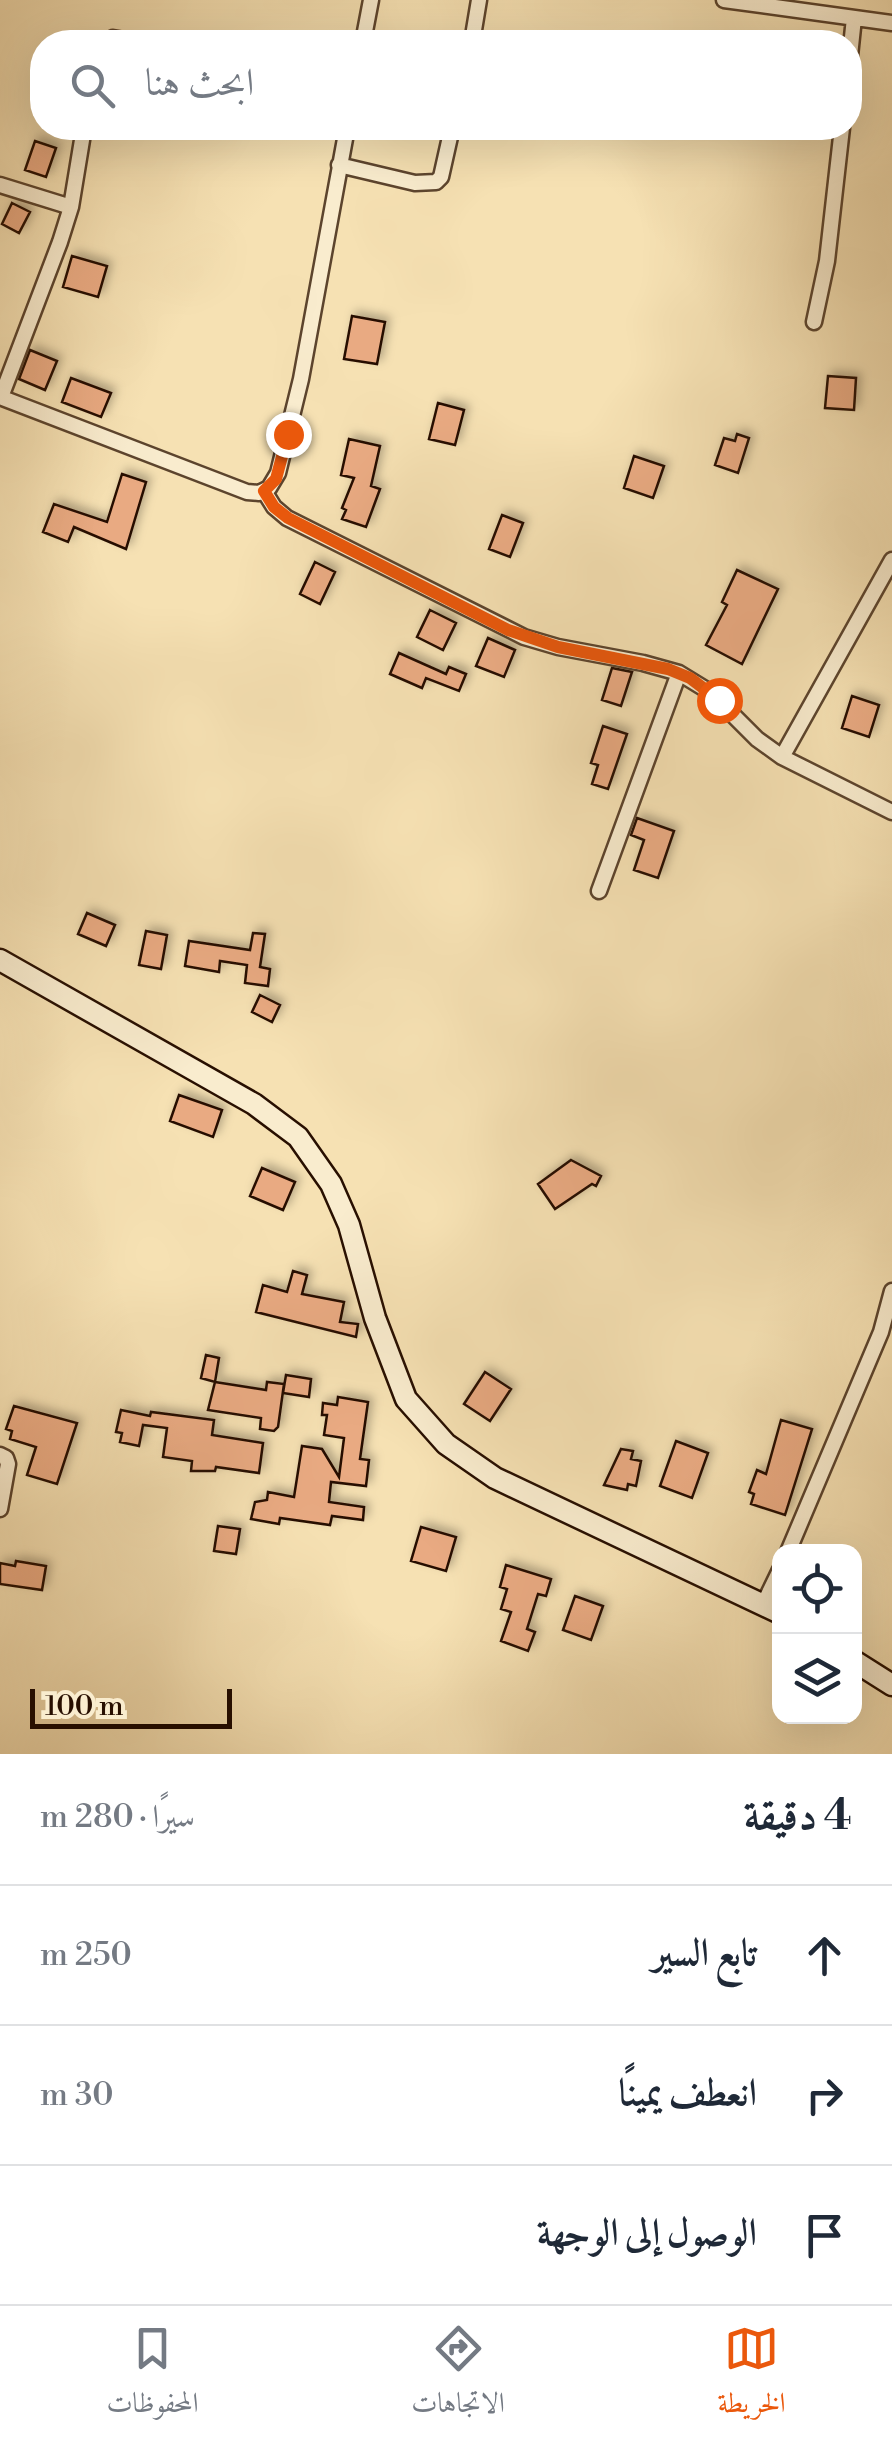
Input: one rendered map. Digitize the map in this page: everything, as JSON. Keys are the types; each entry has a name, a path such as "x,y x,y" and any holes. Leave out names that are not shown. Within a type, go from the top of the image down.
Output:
{"street":[{"path":"365,30 371,0"},
{"path":"474,30 480,0"},
{"path":"724,0 892,23"},
{"path":"853,30 854,18"},
{"path":"82,140 71,207 0,397 247,492 264,491 276,479 326,247 344,140"},
{"path":"339,165 416,183 436,182 441,177 449,140"},
{"path":"814,322 827,262 841,140"},
{"path":"0,185 71,207"},
{"path":"264,491 274,507 288,518 508,630 558,647 679,673 710,692 757,740 782,757 892,812"},
{"path":"782,757 892,560"},
{"path":"599,892 679,673"},
{"path":"0,960 254,1104 298,1137 331,1184 349,1225 375,1318 406,1399 446,1444 495,1478 771,1609"},
{"path":"791,1544 881,1332 892,1292"},
{"path":"0,1455 8,1461 0,1509"},
{"path":"862,1666 892,1685"}],"building":[{"path":"35,141 56,148 46,177 25,170"},
{"path":"12,203 30,212 19,233 2,224"},
{"path":"72,256 107,266 98,297 63,287"},
{"path":"352,316 385,322 377,364 344,359"},
{"path":"30,350 57,361 45,390 19,379"},
{"path":"828,376 856,378 854,410 825,408"},
{"path":"71,378 111,393 101,417 62,402"},
{"path":"438,403 464,410 455,445 429,439"},
{"path":"737,434 749,438 738,473 715,465 724,438 735,441"},
{"path":"349,439 380,446 371,486 380,489 366,527 342,519 346,510 342,508 354,478 341,475"},
{"path":"634,456 664,466 653,498 624,488"},
{"path":"122,474 146,482 126,549 74,527 68,542 43,532 54,504 107,522"},
{"path":"502,515 523,523 510,557 489,549"},
{"path":"315,562 335,572 320,604 300,594"},
{"path":"737,570 778,589 742,664 706,645 727,605 722,602"},
{"path":"430,610 456,623 443,650 417,637"},
{"path":"488,638 515,650 504,677 476,666"},
{"path":"399,653 446,674 449,667 466,674 459,691 426,678 422,688 390,674"},
{"path":"612,668 632,672 621,706 602,700"},
{"path":"852,696 879,705 869,737 842,728"},
{"path":"603,726 627,734 608,789 592,784 598,765 591,763"},
{"path":"637,818 674,831 658,878 634,870 644,840 631,835"},
{"path":"87,913 115,925 106,946 78,934"},
{"path":"146,931 167,935 161,969 139,965"},
{"path":"253,933 265,934 260,967 270,969 268,986 245,983 247,965 220,961 219,972 185,966 189,941 250,950"},
{"path":"260,995 280,1005 272,1022 252,1012"},
{"path":"179,1095 222,1110 213,1137 170,1121"},
{"path":"571,1160 601,1176 596,1186 592,1184 555,1209 538,1184"},
{"path":"262,1168 295,1182 283,1210 250,1196"},
{"path":"293,1271 307,1275 302,1294 344,1302 340,1322 358,1324 356,1337 256,1312 263,1285 287,1292"},
{"path":"206,1355 219,1358 215,1382 201,1378"},
{"path":"485,1372 511,1389 490,1421 464,1404"},
{"path":"286,1375 311,1379 309,1397 283,1393"},
{"path":"215,1382 266,1390 267,1382 284,1384 278,1427 274,1431 260,1429 261,1418 208,1410"},
{"path":"338,1397 368,1402 360,1459 369,1460 366,1486 331,1482 329,1502 364,1507 363,1520 332,1516 330,1525 280,1518 279,1524 251,1519 255,1502 267,1500 268,1492 294,1497 302,1446 322,1449 339,1477 344,1438 324,1435 327,1415 322,1415 323,1403 337,1405"},
{"path":"14,1406 77,1423 57,1484 27,1475 36,1447 10,1439 12,1431 6,1429"},
{"path":"121,1410 214,1420 212,1435 263,1443 259,1473 216,1467 215,1471 191,1471 192,1461 163,1457 167,1428 143,1425 139,1446 120,1442 122,1433 116,1432"},
{"path":"781,1420 812,1429 785,1515 751,1504 754,1494 749,1492 757,1470 766,1474"},
{"path":"676,1441 708,1453 692,1498 660,1486"},
{"path":"621,1449 633,1451 631,1459 641,1461 636,1486 628,1484 627,1490 604,1485"},
{"path":"218,1526 240,1529 236,1554 214,1551"},
{"path":"421,1527 456,1537 446,1571 411,1561"},
{"path":"16,1561 46,1566 42,1590 0,1584 0,1563 15,1566"},
{"path":"506,1565 551,1579 546,1596 538,1594 527,1629 535,1632 528,1651 501,1641 511,1612 501,1609 507,1589 500,1587"},
{"path":"575,1596 603,1606 591,1640 563,1630"}],"route":[{"path":"288,434 276,479 264,491 274,507 288,518 508,630 541,643 668,669 690,678 719,700"}]}
